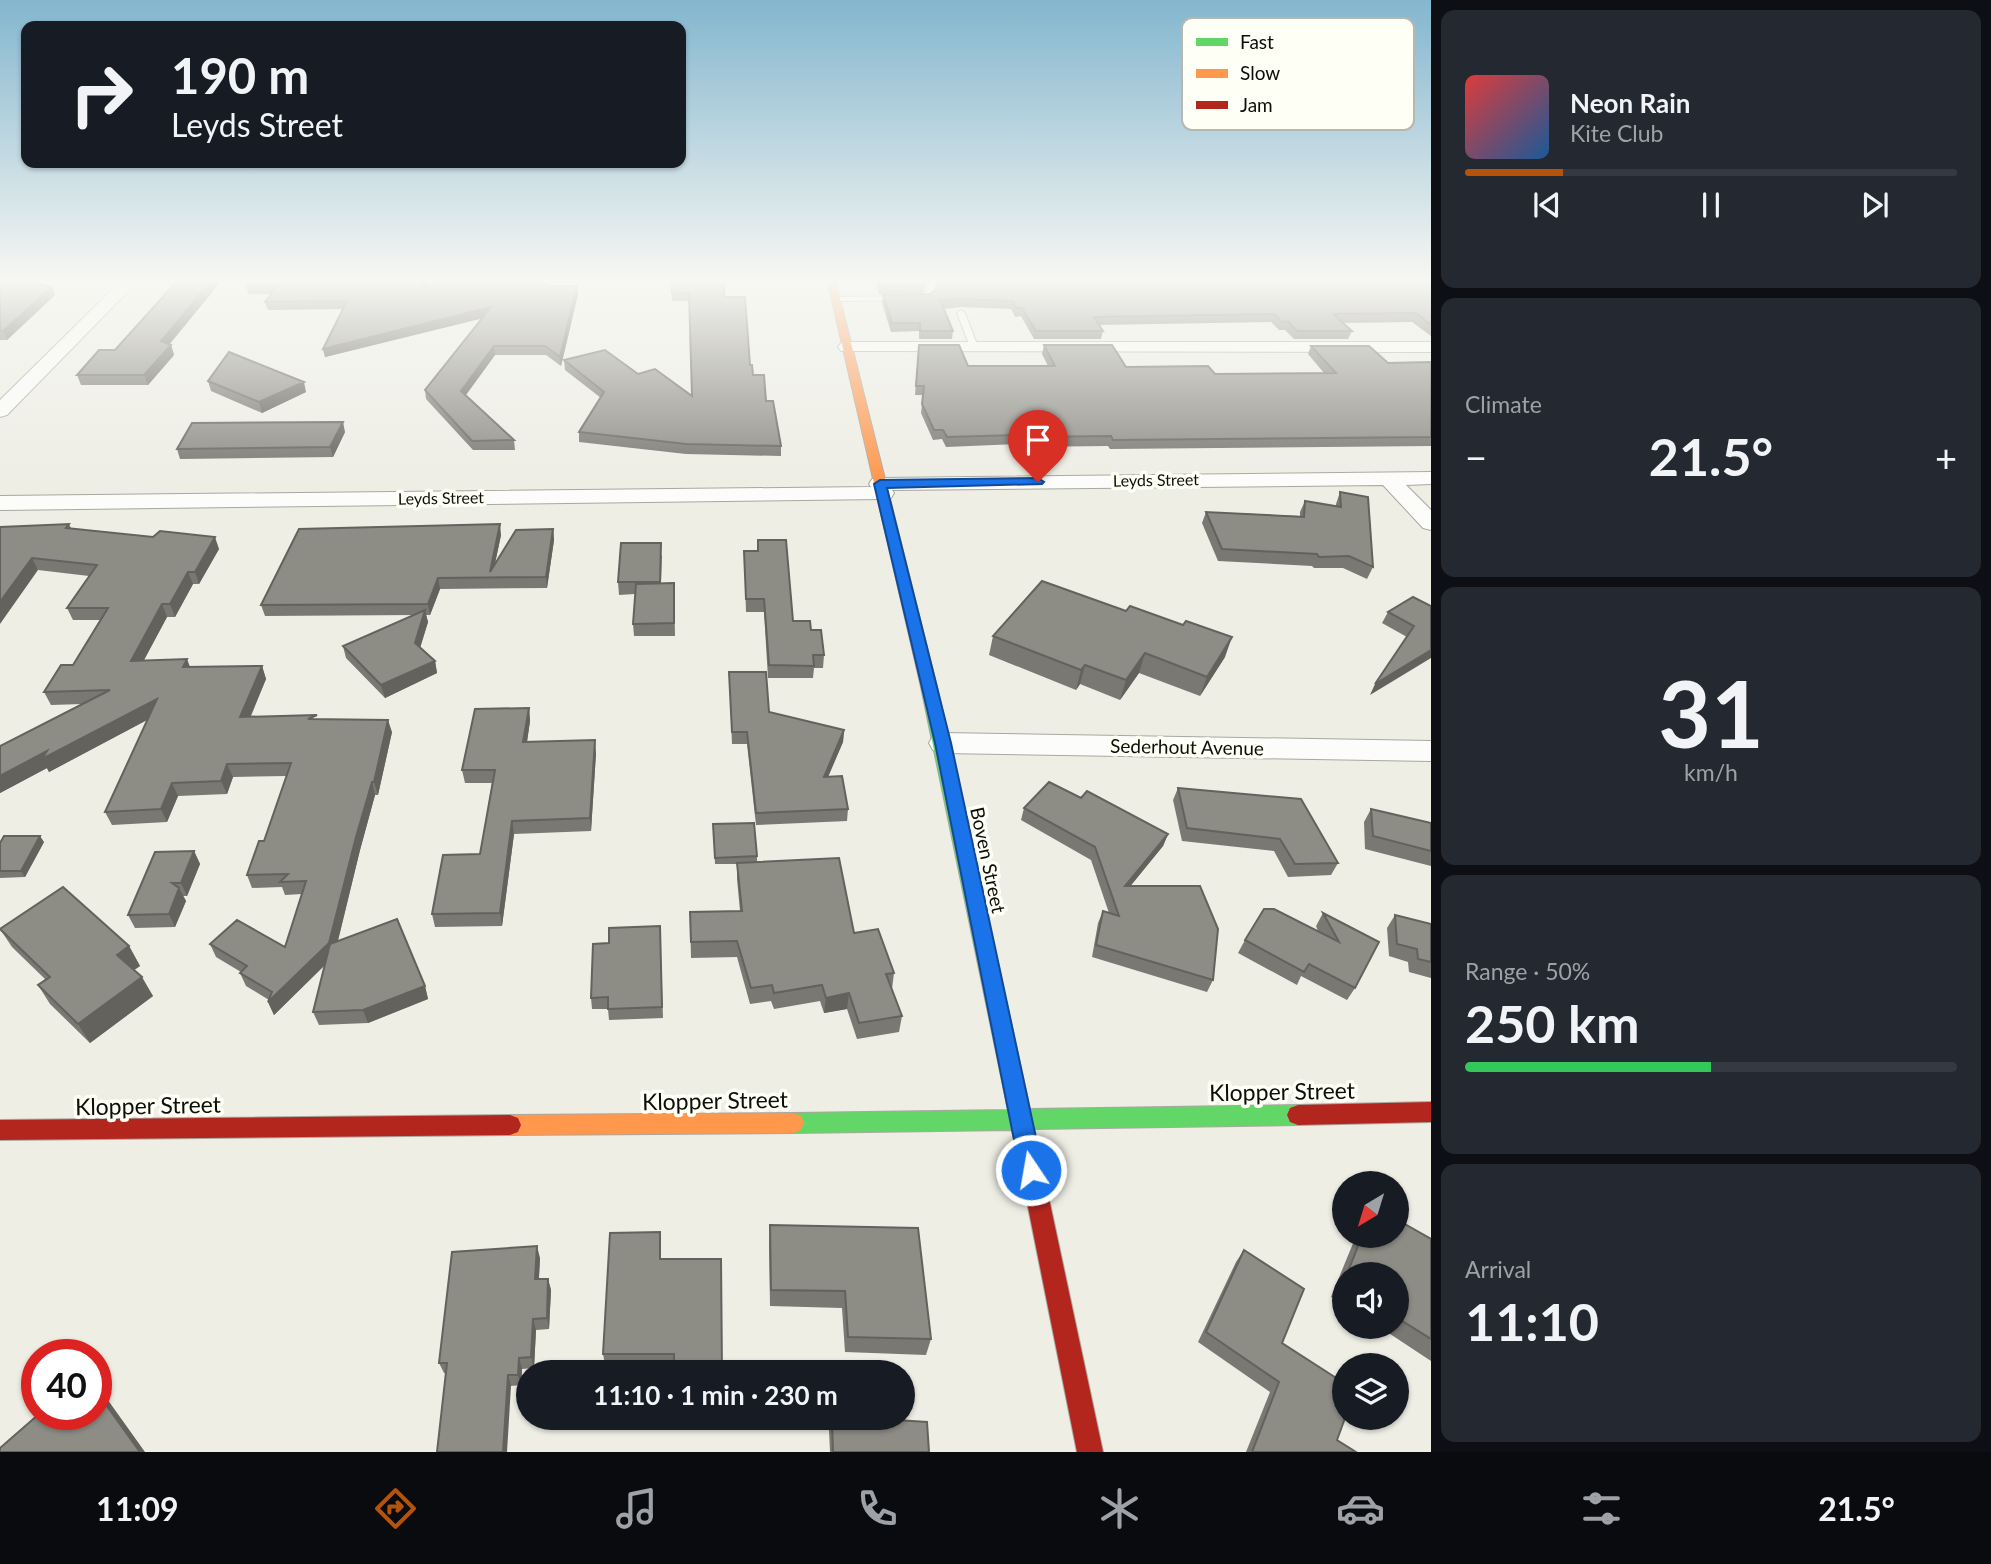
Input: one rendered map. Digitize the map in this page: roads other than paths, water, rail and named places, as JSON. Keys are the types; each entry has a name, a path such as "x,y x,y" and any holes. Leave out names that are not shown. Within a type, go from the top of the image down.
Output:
{"street":[{"path":"0,411 64,347"},
{"path":"847,347 1431,347"},
{"name":"Boven Street","path":"847,347 943,743 1090,1452"},
{"path":"1388,478 1431,523"},
{"name":"Leyds Street","path":"0,503 1431,478"},
{"name":"Sederhout Avenue","path":"943,743 1431,751"},
{"name":"Klopper Street","path":"0,1130 1020,1121 1431,1112"}]}
